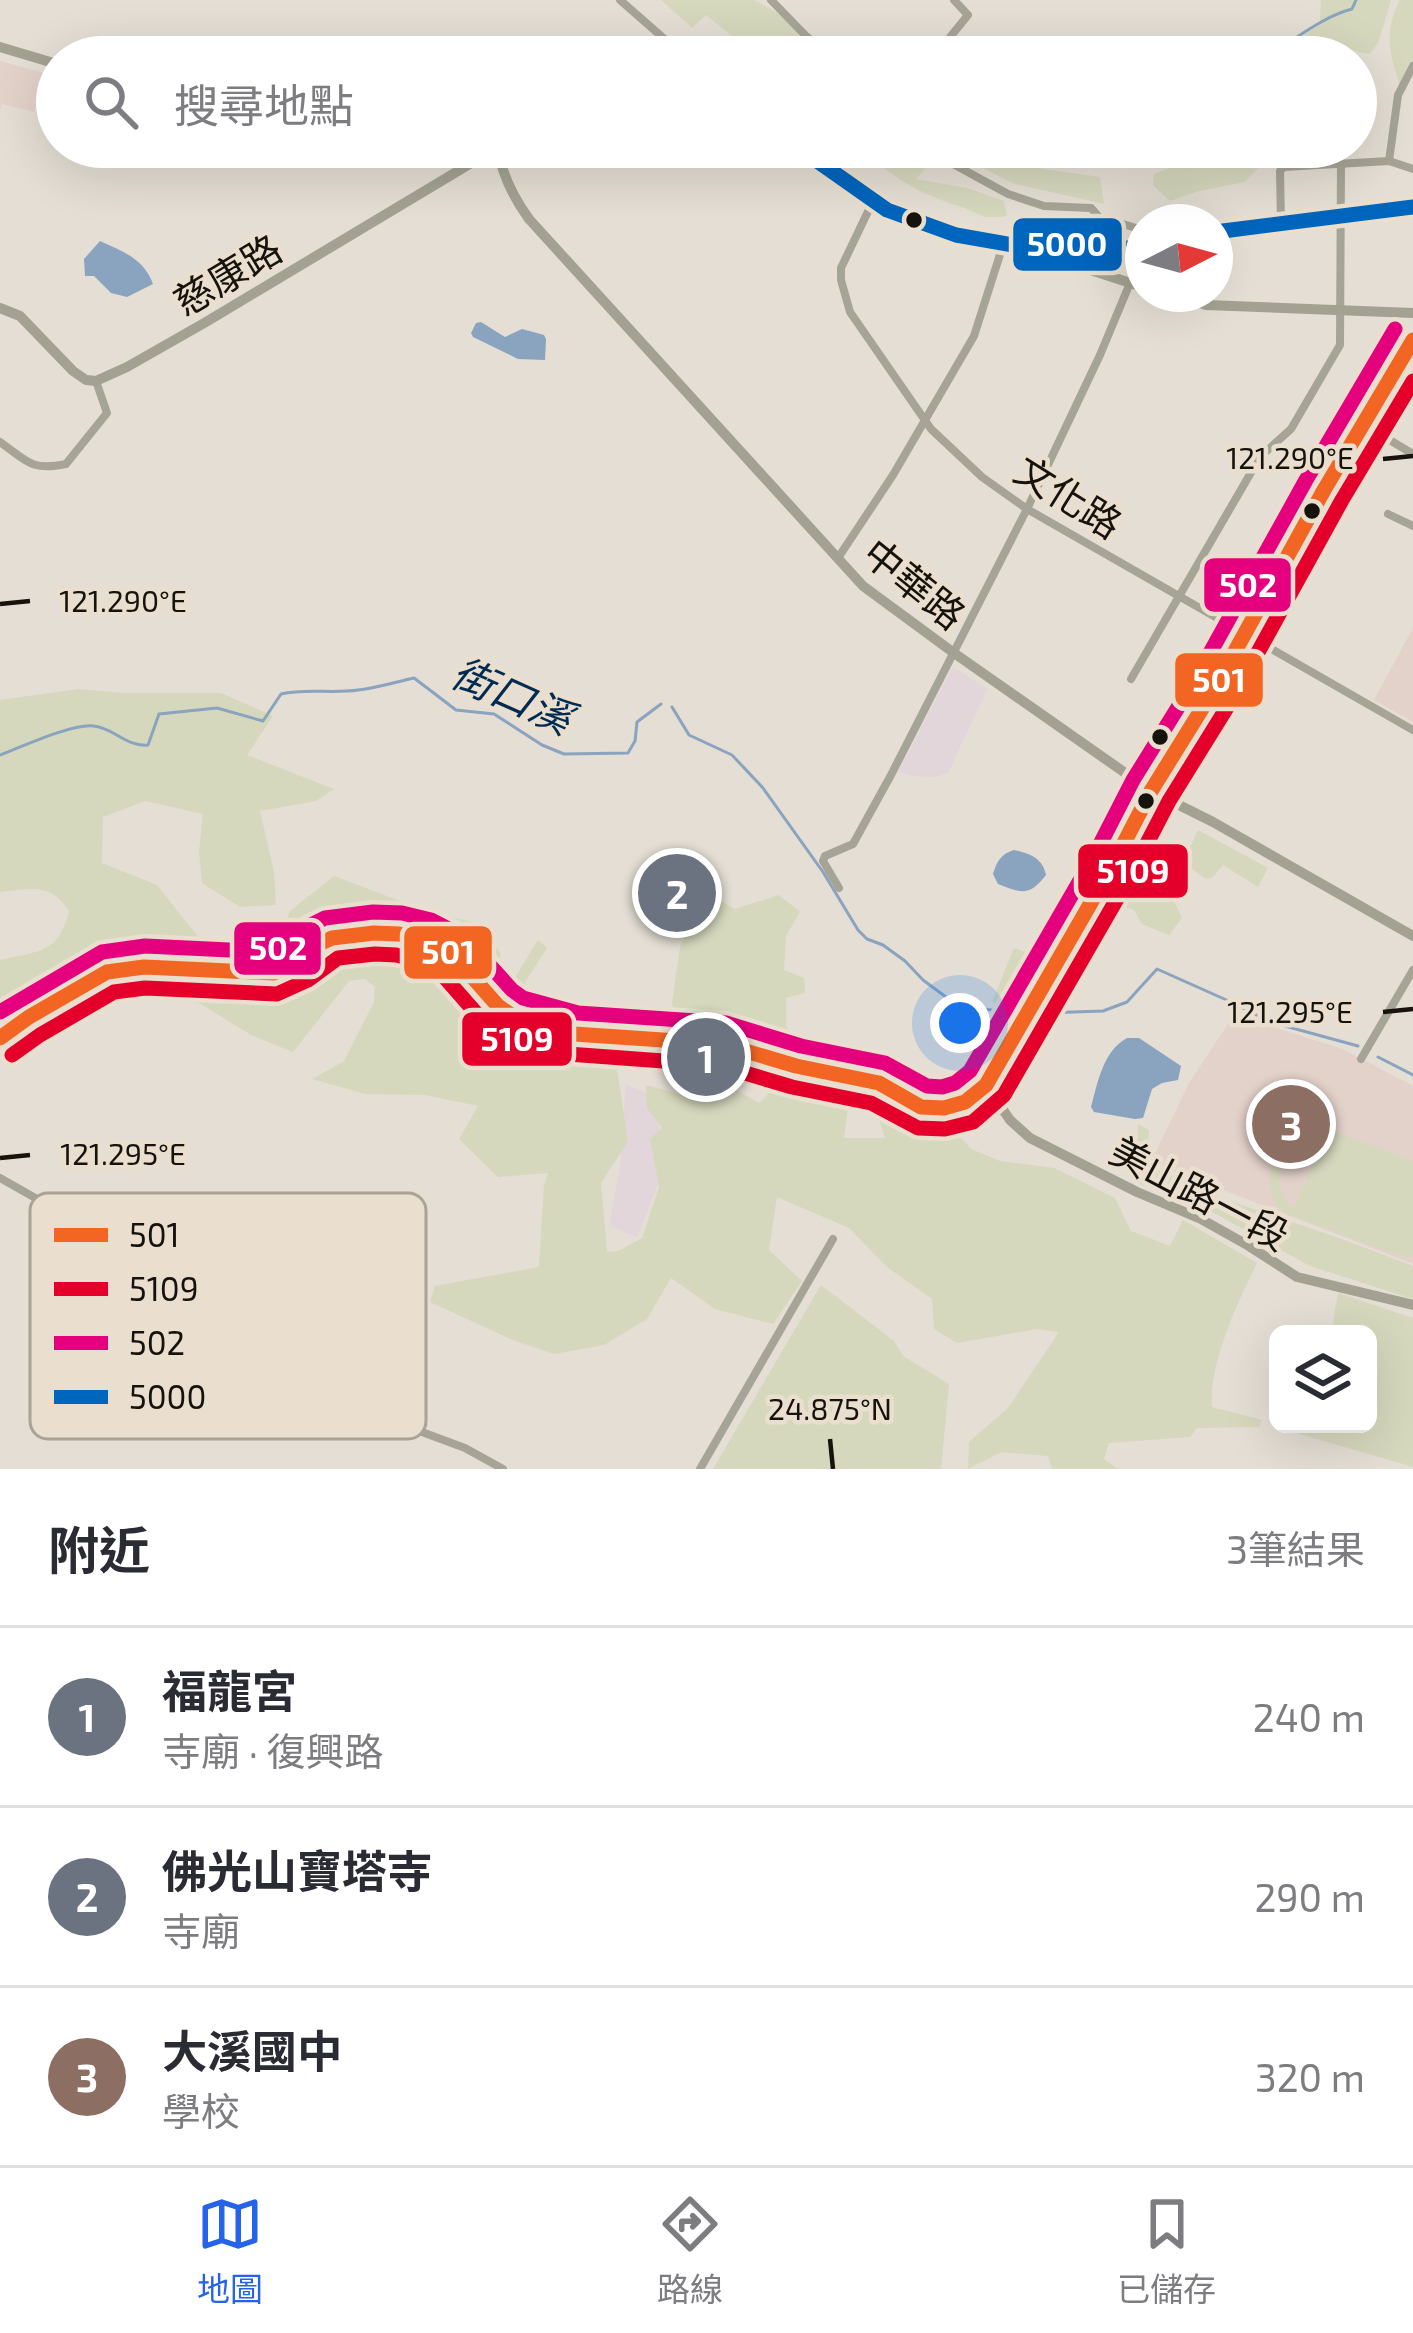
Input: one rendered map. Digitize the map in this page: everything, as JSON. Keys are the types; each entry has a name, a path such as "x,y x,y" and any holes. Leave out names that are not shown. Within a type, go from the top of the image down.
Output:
{"main road":[{"path":"0,1038 107,972 144,968 274,973 332,938 399,934 424,940 452,955 514,1017 574,1034 722,1045 879,1083 921,1107 965,1102 986,1085 1413,340"}],"street":[{"path":"620,0 661,36"},
{"path":"771,0 806,36"},
{"path":"951,36 968,15 960,2"},
{"path":"0,47 36,58"},
{"path":"1389,160 1398,95 1413,66"},
{"path":"1377,161 1413,169"},
{"name":"慈康路","path":"96,381 127,368 463,168"},
{"name":"中華路","path":"502,168 529,220 863,586 1151,791 1413,936"},
{"path":"827,168 887,210 956,235 1036,249 1125,281"},
{"path":"960,168 1008,194 1044,206 1091,208 1099,217 1125,225"},
{"path":"1281,224 1283,168"},
{"path":"1131,679 1260,457 1291,429 1340,345 1341,168"},
{"name":"文化路","path":"874,201 841,268 841,280 850,312 931,429 982,477 1027,509 1413,730"},
{"path":"1233,230 1413,207"},
{"path":"837,559 893,475 977,330 1004,242"},
{"path":"1036,249 1062,244 1125,250"},
{"path":"839,888 825,856 853,844 1027,509 1125,306"},
{"path":"1233,306 1413,313"},
{"path":"0,308 20,316 74,371 96,381 107,413 66,464 43,469 32,466 0,442"},
{"path":"1364,424 1413,454"},
{"path":"1388,514 1413,526"},
{"path":"1361,1059 1413,970"},
{"name":"美山路一段","path":"986,1085 1010,1120 1030,1138 1201,1220 1297,1277 1413,1305"},
{"path":"0,1178 30,1195"},
{"path":"700,1469 833,1239"},
{"path":"426,1434 502,1469"}],"shaded area":[{"path":"0,61 36,71 34,112 2,104 0,110"},
{"path":"1413,628 1413,722 1374,700"},
{"path":"953,667 987,689 948,773 935,777 898,772"},
{"path":"1234,1015 1343,1049 1413,1086 1413,1264 1151,1162 1189,1083"},
{"path":"626,1084 657,1098 662,1174 637,1237 609,1226 620,1167"}],"green space":[{"path":"661,0 754,0 805,36 731,36 706,15 692,28"},
{"path":"1321,0 1391,0 1377,44 1377,36 1303,36 1320,25"},
{"path":"1400,0 1413,0 1413,71 1403,96 1390,36"},
{"path":"885,168 925,168 916,179 967,188 1004,201 1007,216 983,216"},
{"path":"983,168 1040,168 1100,177 1104,204 1012,183"},
{"path":"1170,168 1258,168 1245,182 1170,201 1153,185 1154,174"},
{"path":"78,689 221,693 273,716 247,755 334,789 316,801 260,811 276,905 240,907 202,883 203,814 145,801 103,817 102,863 157,885 213,956 145,952 65,978 0,1016 0,960 53,943 69,911 47,891 0,892 0,700"},
{"path":"1198,830 1268,868 1258,887 1223,865 1206,879 1192,869 1187,854"},
{"path":"334,876 429,912 482,924 500,953 501,973 514,979 538,940 547,948 525,982 530,1001 501,998 484,971 426,932 373,921 275,949 290,911"},
{"path":"1157,880 1170,883 1182,918 1169,935 1142,924 1134,910 1108,901 1117,884 1143,897"},
{"path":"779,895 800,912 786,936 784,970 804,978 805,993 786,998 786,1026 800,1047 790,1054 680,1033 672,1003 680,947 692,921 712,912 719,900 735,909"},
{"path":"377,941 426,950 508,1029 567,1049 595,1066 616,1062 628,1141 601,1183 607,1252 642,1238 659,1187 650,1139 662,1128 647,1108 646,1085 686,1096 714,1077 759,1103 792,1071 851,1085 844,1138 885,1138 870,1090 955,1131 971,1149 1000,1161 1054,1168 1115,1198 1131,1231 1170,1246 1183,1220 1257,1263 1220,1352 1212,1407 1262,1420 1259,1427 1197,1428 1190,1437 1109,1443 1104,1459 1118,1469 1052,1469 1048,1456 1002,1452 968,1469 969,1442 1008,1408 1059,1332 1037,1329 957,1343 934,1329 932,1299 887,1267 849,1228 777,1197 769,1250 802,1281 773,1324 715,1309 671,1278 647,1319 604,1345 554,1354 430,1302 435,1286 539,1267 548,1173 498,1177 459,1139 478,1106 425,1095 365,1094 312,1079 344,1061 374,1002 375,987 365,979 349,981 293,1052 251,1035 199,1003 145,989 147,985 253,987 298,981 341,949"},
{"path":"1014,948 1046,960 1016,1011 992,1002"},
{"path":"1307,1121 1413,1161 1413,1256 1406,1258 1285,1213 1278,1206 1269,1178 1274,1158 1285,1140","holes":["1324,1137 1294,1208 1281,1189 1282,1167 1289,1153 1287,1160 1305,1168 1310,1158 1291,1149 1300,1141"]},
{"path":"1138,1124 1149,1130 1147,1165 1224,1199 1413,1266 1413,1299 1310,1266 1216,1214 1137,1183"},
{"path":"821,1285 894,1341 903,1356 949,1384 941,1469 713,1469"},
{"path":"1338,1293 1413,1318 1413,1467 1296,1433 1377,1433 1377,1325 1333,1325"}],"water":[{"path":"100,241 139,262 153,284 127,297 111,293 94,276 85,276 84,259"},
{"path":"476,323 505,337 522,329 544,335 545,360 518,359 473,337"},
{"path":"1014,850 1034,857 1044,869 1046,875 1030,890 998,884 993,874 1000,859"},
{"path":"1127,1038 1139,1038 1181,1066 1178,1080 1152,1089 1143,1118 1094,1112 1091,1107 1107,1059"}],"waterway":[{"path":"1298,36 1352,9 1356,0"},
{"name":"街口溪","path":"0,755 85,726 101,727 148,745 159,714 217,708 263,721 281,694 358,690 414,678 456,710 494,714 564,754 628,753 637,722 661,704"},
{"name":"街口溪","path":"672,707 689,735 732,755 763,788 867,939 905,961 950,1000 1016,1013"},
{"name":"街口溪","path":"1043,1013 1103,1011 1127,1002 1157,969 1270,1022 1358,1046"},
{"name":"街口溪","path":"1378,1057 1413,1075"}],"transit line":[{"name":"5000","path":"827,168 887,210 956,235 1036,249 1062,244 1125,248"},
{"name":"5000","path":"1233,230 1413,207"},
{"name":"502","path":"0,1012 102,952 145,946 270,952 325,918 402,913 431,920 464,937 523,998 578,1013 726,1023 801,1046 885,1063 927,1086 955,1083 970,1071 1395,329"},
{"name":"501","path":"0,1038 107,972 144,967 274,973 332,938 399,934 453,955 498,1006 514,1017 574,1034 722,1044 879,1083 921,1107 965,1102 986,1085 1413,340"},
{"name":"5109","path":"12,1055 114,992 145,988 277,994 308,980 338,958 396,955 440,972 483,1021 504,1035 568,1054 718,1065 871,1103 918,1128 945,1129 973,1122 1004,1095 1413,381"}],"place":[{"name":"佛光山寶塔寺","path":"677,893"},
{"name":"福龍宮","path":"706,1057"},
{"name":"大溪國中","path":"1291,1124"}]}
